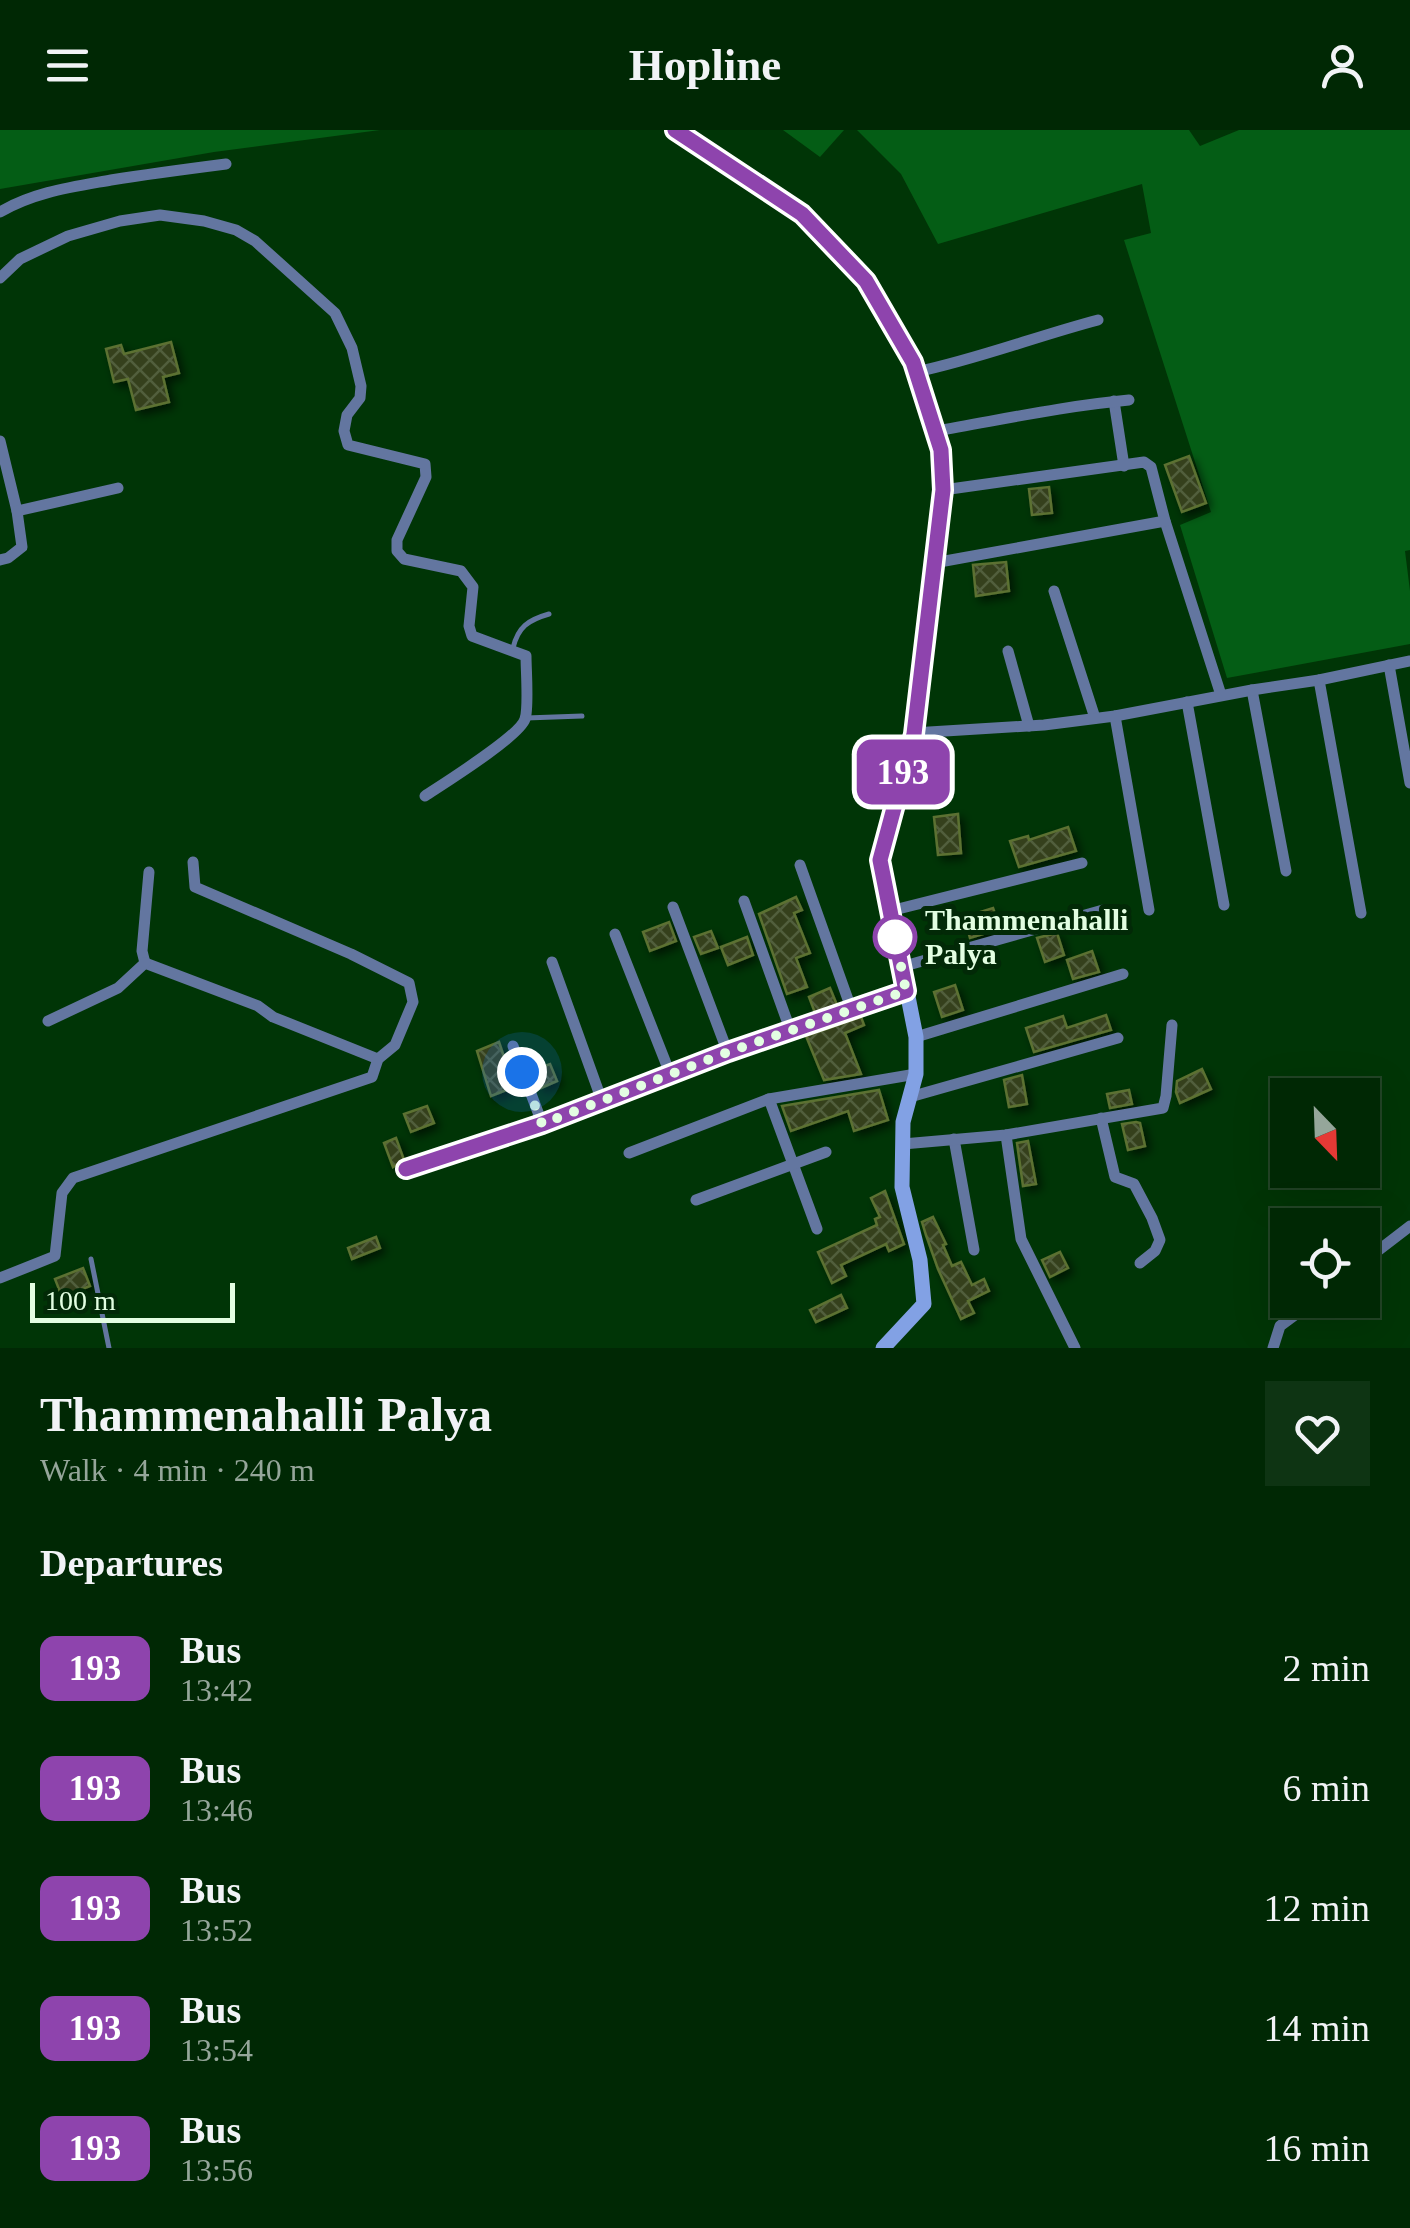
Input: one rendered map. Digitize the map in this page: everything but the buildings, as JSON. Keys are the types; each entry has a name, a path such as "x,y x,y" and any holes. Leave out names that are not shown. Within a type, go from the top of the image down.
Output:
{"street":[{"path":"675,130 802,214 866,281 913,362 941,450 943,490 914,734 880,860 916,1037 916,1074 904,1122 902,1187 920,1260 924,1304 883,1348"},
{"path":"0,212 21,200 60,189 226,164"},
{"path":"0,278 20,259 68,236 120,221 160,215 236,230 255,241 335,312 352,348 361,386 360,398 346,415 344,431 348,445 425,464 426,476 396,540 398,552 404,559 461,570 473,587 469,626 472,636 526,656 526,718 520,728 425,796"},
{"path":"916,372 966,361 1098,320"},
{"path":"935,431 1065,406 1129,400"},
{"path":"1114,401 1124,466"},
{"path":"0,441 22,547 0,560"},
{"path":"943,490 1144,462 1152,467 1165,522 1220,695"},
{"path":"17,512 118,488"},
{"path":"934,563 1165,522"},
{"path":"1054,591 1094,718"},
{"path":"1008,651 1030,726"},
{"path":"914,734 1114,716 1410,661"},
{"path":"1389,665 1410,783"},
{"path":"1319,680 1361,914"},
{"path":"1252,690 1286,871"},
{"path":"1187,702 1224,905"},
{"path":"1114,716 1149,910"},
{"path":"0,1278 55,1256 62,1193 73,1178 372,1077 378,1059 394,1046 413,1002 409,983 194,887 193,862"},
{"path":"890,912 1082,863"},
{"path":"800,864 851,1008"},
{"path":"145,964 142,951 150,872"},
{"path":"744,901 792,1032"},
{"path":"673,908 728,1052"},
{"path":"901,967 1103,910"},
{"path":"614,934 671,1076"},
{"path":"552,962 602,1101"},
{"path":"145,964 258,1006 273,1016 378,1059"},
{"path":"48,1021 118,988 145,964"},
{"path":"916,1037 1123,974"},
{"path":"406,1169 542,1124 728,1052 906,991"},
{"path":"903,1144 1006,1134 1163,1108 1172,1025"},
{"path":"910,1097 1118,1038"},
{"path":"513,1046 542,1124"},
{"path":"629,1154 770,1099 916,1074"},
{"path":"770,1099 817,1229"},
{"path":"1101,1118 1115,1178 1134,1184 1160,1240 1156,1251 1140,1264"},
{"path":"1006,1134 1021,1238 1075,1348"},
{"path":"954,1140 974,1250"},
{"path":"696,1200 826,1152"},
{"path":"1380,1249 1410,1226"},
{"path":"1273,1348 1280,1326 1291,1318"}],"lane":[{"path":"512,651 516,635 525,623 549,614"},
{"path":"526,718 582,716"},
{"path":"90,1258 109,1348"}],"green space":[{"path":"0,130 380,130 214,152 0,189"},
{"path":"783,130 844,130 820,157"},
{"path":"857,130 1189,130 1200,146 1239,130 1410,130 1410,550 1405,551 1410,644 1227,678 1180,525 1211,512 1124,240 1151,233 1142,184 938,244 901,174"}],"bus line":[{"name":"193","path":"406,1169 542,1124 728,1052 906,991 880,860 914,734 943,490 941,450 913,362 866,281 802,214 675,130"}],"place":[{"name":"Thammenahalli Palya","path":"895,937"}],"route":[{"path":"522,1072 542,1124 728,1052 906,991 895,937"}]}
